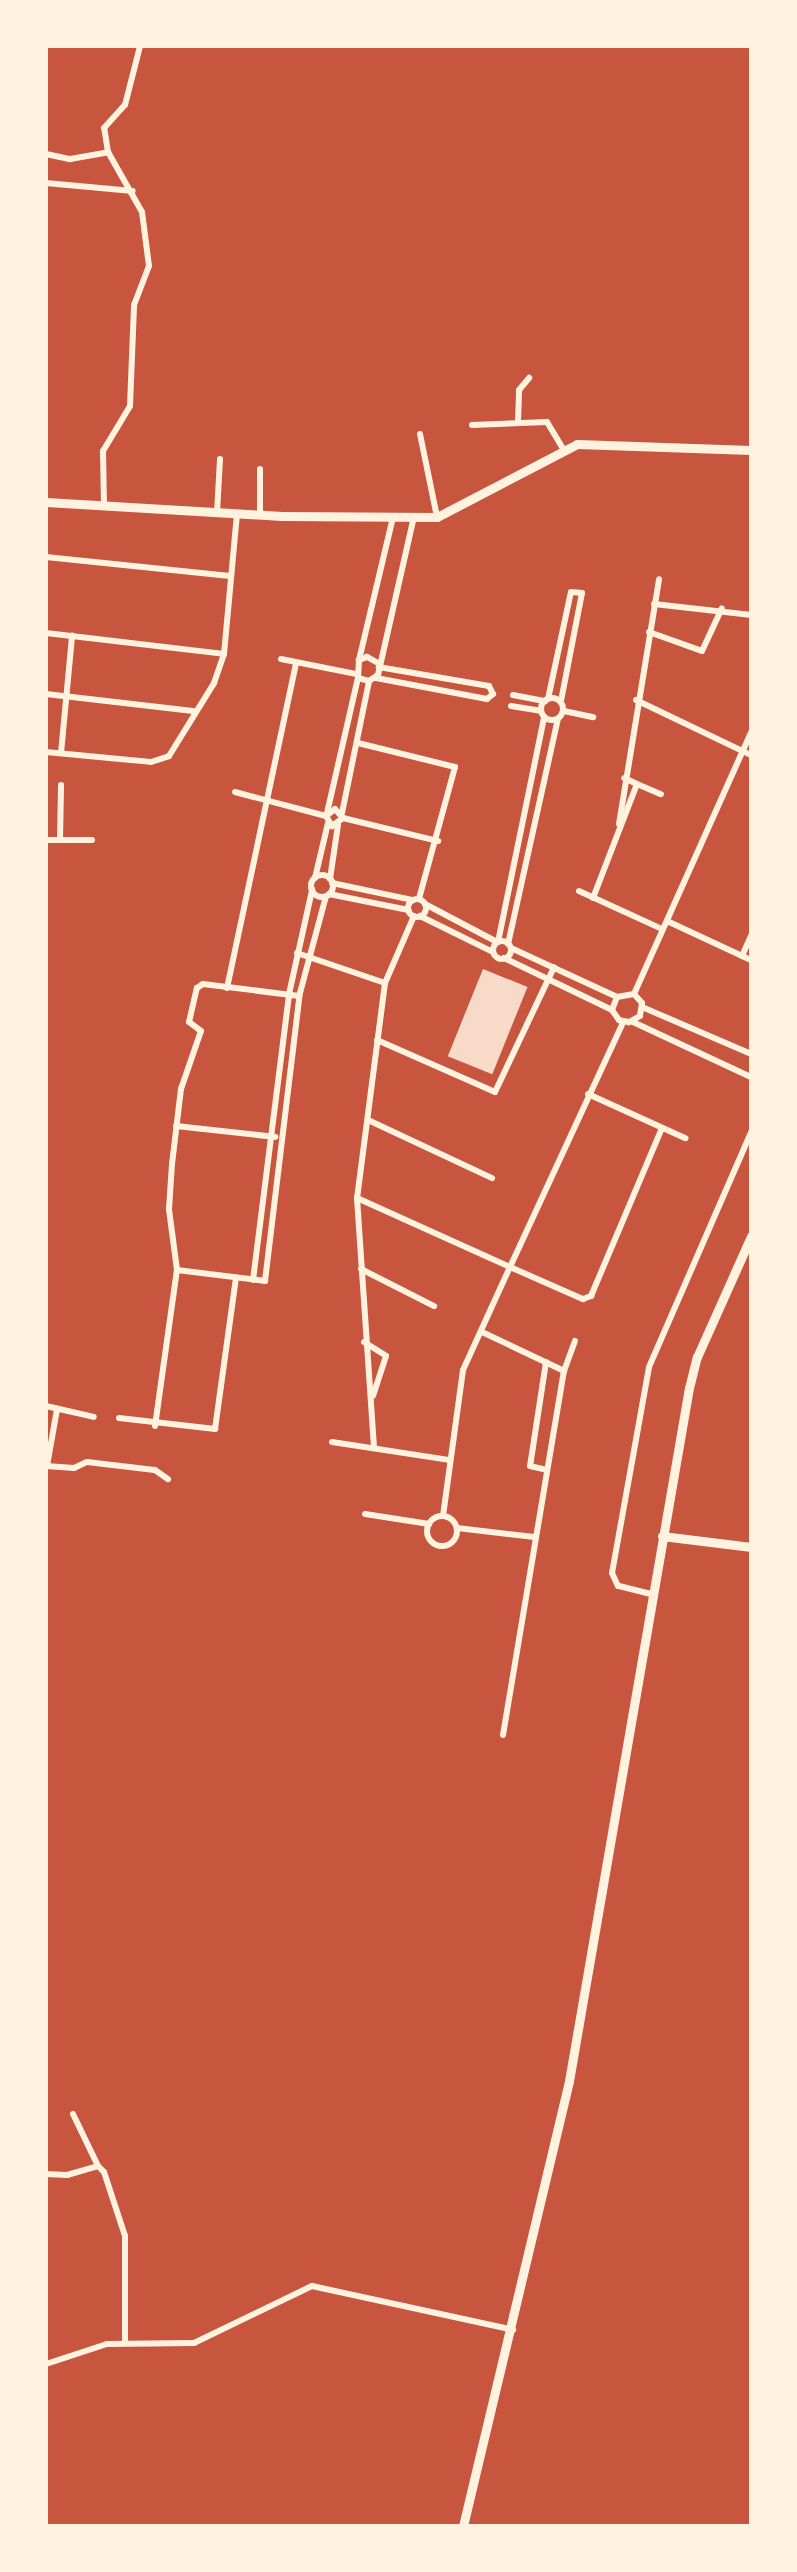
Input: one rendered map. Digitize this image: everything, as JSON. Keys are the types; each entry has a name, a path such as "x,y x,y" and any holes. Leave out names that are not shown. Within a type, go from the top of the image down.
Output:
{"main road":[{"path":"46,502 260,515 437,517 577,444 751,450"},
{"path":"463,2526 514,2330 575,2052 651,1594 697,1357 751,1236"},
{"path":"662,1536 751,1547"}],"street":[{"path":"104,507 103,451 130,406 134,305 149,266 133,191 108,152 104,128 125,105 140,46"},
{"path":"46,154 70,159 108,152"},
{"path":"46,183 133,191"},
{"path":"518,422 519,390 529,378"},
{"path":"472,425 547,422 563,449"},
{"path":"420,434 437,517"},
{"path":"217,513 220,459"},
{"path":"260,469 260,515"},
{"path":"46,752 151,762 167,758 193,711 214,683 224,654 237,514"},
{"path":"253,1280 293,968 393,517"},
{"path":"177,1270 265,1281 299,996 328,895 338,825 414,517"},
{"path":"46,557 230,576"},
{"path":"619,824 636,700 659,579"},
{"path":"493,952 498,942 543,714 571,592 582,593 561,701 564,711"},
{"path":"654,604 722,608 751,615"},
{"path":"649,632 702,651 722,608"},
{"path":"46,633 224,654"},
{"path":"61,753 72,636"},
{"path":"281,659 373,680 487,699 493,694 489,686 378,665 371,658 359,660"},
{"path":"227,988 296,662"},
{"path":"46,694 193,711"},
{"path":"513,695 561,701"},
{"path":"636,700 751,755"},
{"path":"353,704 366,706"},
{"path":"511,706 558,719"},
{"path":"564,711 593,717"},
{"path":"504,958 558,719 564,711"},
{"path":"634,994 751,733"},
{"path":"358,743 455,767 417,916 385,983 357,1198 364,1342 372,1398 374,1445"},
{"path":"624,778 661,794"},
{"path":"593,898 637,784"},
{"path":"60,839 61,785"},
{"path":"235,792 327,817 342,816 438,841"},
{"path":"327,817 338,825"},
{"path":"46,840 92,840"},
{"path":"315,878 419,901 498,942 617,997 634,994"},
{"path":"312,890 408,910 547,981 612,1010 623,1022 633,1022 751,1077"},
{"path":"579,891 662,929"},
{"path":"408,910 419,901"},
{"path":"667,921 751,960"},
{"path":"742,956 751,936"},
{"path":"297,953 385,983"},
{"path":"377,1040 495,1092 554,967"},
{"path":"293,968 305,971"},
{"path":"155,1426 177,1270 169,1209 176,1126 201,1031 189,1022 197,988 299,996"},
{"path":"634,994 642,1007 751,1054"},
{"path":"612,1010 617,997"},
{"path":"633,1022 642,1007"},
{"path":"443,1516 463,1370 623,1022"},
{"path":"730,1067 738,1049"},
{"path":"588,1094 685,1138"},
{"path":"368,1120 492,1178"},
{"path":"176,1126 282,1138"},
{"path":"357,1198 583,1299 591,1296 662,1128"},
{"path":"651,1594 618,1586 612,1573 649,1367 751,1132"},
{"path":"361,1269 434,1306"},
{"path":"119,1418 155,1426 210,1431 217,1426 236,1278"},
{"path":"482,1332 564,1371"},
{"path":"503,1735 564,1371 575,1341"},
{"path":"364,1342 386,1356 372,1398"},
{"path":"546,1362 530,1466 547,1470"},
{"path":"46,1406 94,1417"},
{"path":"57,1409 46,1466 100,1464 155,1470 168,1479"},
{"path":"332,1442 374,1445 449,1460"},
{"path":"365,1514 429,1524 443,1516"},
{"path":"443,1516 457,1528 534,1537"},
{"path":"429,1524 428,1538 440,1546 453,1541 457,1528"},
{"path":"73,2114 123,2224 125,2342"},
{"path":"46,2174 67,2175 98,2166"},
{"path":"46,2364 125,2342 194,2343 317,2286 514,2330"}],"building":[{"path":"483,969 528,987 492,1074 448,1056"}]}
